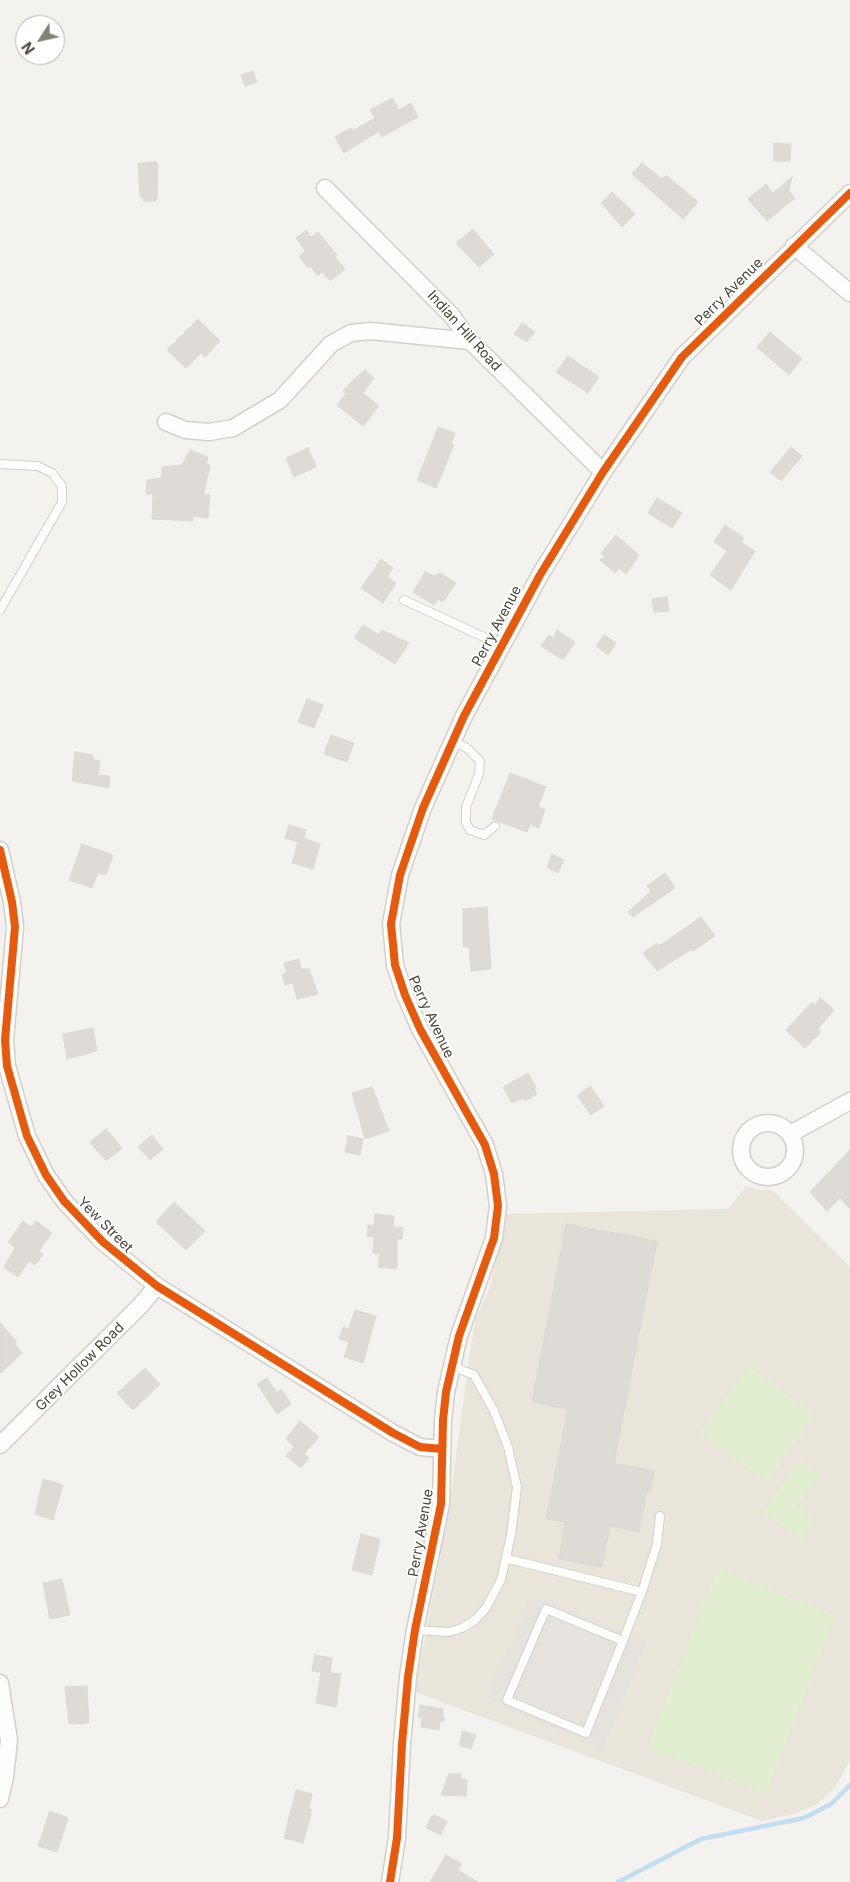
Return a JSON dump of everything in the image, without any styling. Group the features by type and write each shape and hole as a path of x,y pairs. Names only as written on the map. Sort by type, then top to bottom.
{"street":[{"name":"Indian Hill Road","path":"325,188 452,316 470,341 603,472"},
{"name":"Perry Avenue","path":"390,1882 398,1838 402,1734 415,1630 441,1504 443,1420 451,1366 463,1321 494,1238 498,1216 496,1184 485,1144 410,1007 395,965 391,932 393,904 403,864 423,808 452,740 540,575 603,472 682,357 850,193"},
{"path":"794,246 850,293"},
{"path":"166,422 185,430 209,432 232,428 259,415 280,400 331,344 352,333 371,331 470,341"},
{"name":"Yew Street","path":"0,850 12,902 15,927 7,1017 6,1056 12,1090 27,1136 46,1175 75,1214 120,1258 157,1286 393,1434 420,1447 442,1449"},
{"path":"790,1134 850,1101"},
{"name":"Grey Hollow Road","path":"0,1445 140,1306 157,1286"},
{"path":"0,1683 8,1740 5,1777 0,1799"}],"lane":[{"path":"0,464 38,466 52,473 62,486 62,502 0,610"},
{"path":"404,600 501,645"},
{"path":"452,740 467,748 480,761 479,774 466,807 466,823 470,830 484,835 494,826"},
{"path":"415,1630 449,1632 462,1628 475,1620 494,1595 508,1559 517,1487 508,1447 494,1411 474,1375 451,1366"},
{"path":"623,1641 546,1609 508,1700 586,1733 623,1641 642,1592 657,1544 660,1516"},
{"path":"508,1559 642,1592"}],"shaded area":[{"path":"746,1186 760,1190 772,1190 850,1267 850,1760 837,1784 818,1804 794,1814 762,1821 415,1692 450,1501 476,1318 490,1288 499,1246 502,1214 728,1209"},
{"path":"531,1596 647,1641 603,1750 486,1698"}],"green space":[{"path":"748,1366 815,1415 767,1482 699,1433"},
{"path":"800,1460 820,1475 797,1507 815,1520 801,1539 763,1512"},
{"path":"717,1568 836,1615 766,1794 647,1747"}],"building":[{"path":"253,71 257,82 245,86 241,75"},
{"path":"392,98 399,110 411,103 418,117 382,137 379,131 344,153 335,137 351,128 352,131 375,118 370,110"},
{"path":"774,143 791,144 790,161 774,161"},
{"path":"156,162 158,164 156,201 143,201 143,197 140,197 138,163"},
{"path":"642,163 662,179 666,175 698,202 683,219 632,174"},
{"path":"792,177 789,191 795,198 767,221 748,199 766,184 773,193"},
{"path":"612,192 635,214 622,227 601,203"},
{"path":"473,229 494,254 479,267 456,243"},
{"path":"306,230 311,237 318,232 337,255 335,257 345,269 330,281 322,272 318,276 310,266 308,268 299,256 305,251 296,238"},
{"path":"198,319 220,341 205,357 201,353 186,368 167,350"},
{"path":"522,323 535,332 527,342 514,334"},
{"path":"770,332 802,359 789,375 757,347"},
{"path":"568,356 599,377 588,393 556,372"},
{"path":"365,370 374,378 363,393 379,406 363,426 337,405 346,394 343,391"},
{"path":"438,427 455,433 451,443 454,445 436,488 417,480"},
{"path":"791,447 802,456 781,481 770,472"},
{"path":"308,448 316,467 294,477 286,458"},
{"path":"190,450 208,457 206,464 210,465 204,494 210,495 208,518 193,516 193,521 152,519 153,494 146,494 147,480 162,478 162,467 182,465"},
{"path":"657,498 682,513 672,528 648,513"},
{"path":"725,525 744,538 741,542 755,551 731,590 710,575 727,551 714,542"},
{"path":"616,535 639,555 626,574 619,568 615,573 600,560 605,556 601,553"},
{"path":"381,559 393,568 387,577 396,583 383,603 361,588"},
{"path":"425,572 435,576 440,573 456,583 443,602 438,599 434,605 413,592"},
{"path":"667,597 669,611 654,612 652,599"},
{"path":"363,625 379,635 382,630 409,643 395,664 354,638"},
{"path":"557,630 575,642 563,660 541,646 549,635 553,638"},
{"path":"604,635 616,643 608,655 596,646"},
{"path":"307,699 323,705 314,728 298,722"},
{"path":"331,735 354,743 347,762 324,754"},
{"path":"75,752 93,755 93,760 100,760 98,775 110,776 109,788 72,781"},
{"path":"510,773 546,787 538,807 545,809 539,828 530,824 527,832 492,819"},
{"path":"289,825 306,830 304,838 320,844 313,869 292,863 298,842 285,838"},
{"path":"82,844 113,855 106,875 98,873 92,888 69,880"},
{"path":"552,854 564,860 558,873 547,867"},
{"path":"665,873 675,888 633,917 628,912 651,891 647,886"},
{"path":"487,907 491,969 471,971 469,947 463,947 463,909"},
{"path":"701,917 715,936 657,971 643,953 657,943 659,946"},
{"path":"299,959 301,969 309,969 318,994 297,999 293,983 285,985 282,974 287,973 284,963"},
{"path":"820,998 834,1010 818,1029 821,1032 805,1048 786,1030 812,1002 815,1005"},
{"path":"93,1028 97,1051 67,1059 63,1034"},
{"path":"528,1073 536,1087 534,1088 537,1094 525,1101 524,1098 512,1103 503,1087"},
{"path":"590,1086 604,1106 591,1115 577,1096"},
{"path":"372,1087 389,1131 365,1139 352,1093"},
{"path":"106,1129 122,1148 106,1161 90,1142"},
{"path":"152,1135 163,1149 150,1160 138,1147"},
{"path":"348,1136 363,1139 360,1155 345,1152"},
{"path":"850,1150 850,1209 840,1198 827,1211 810,1192"},
{"path":"174,1202 205,1231 186,1250 156,1222"},
{"path":"375,1214 394,1216 393,1227 403,1228 402,1239 397,1239 397,1269 378,1267 380,1254 373,1253 374,1237 367,1236 368,1225 374,1226"},
{"path":"23,1221 31,1227 36,1221 52,1233 39,1251 43,1255 35,1265 29,1261 18,1277 4,1267 15,1248 8,1242"},
{"path":"566,1224 657,1241 614,1463 654,1471 650,1492 647,1491 639,1532 610,1526 602,1567 559,1559 565,1522 546,1519 568,1409 532,1402"},
{"path":"355,1310 376,1316 363,1363 344,1357 349,1342 339,1339 343,1327 349,1329"},
{"path":"0,1323 17,1342 15,1344 22,1353 0,1374"},
{"path":"145,1368 160,1384 133,1410 117,1393"},
{"path":"267,1378 277,1393 281,1389 291,1404 277,1414 257,1384"},
{"path":"300,1421 319,1437 304,1454 309,1458 301,1468 286,1456 294,1447 286,1439"},
{"path":"43,1479 63,1485 53,1520 35,1514"},
{"path":"361,1534 380,1539 372,1575 352,1570"},
{"path":"62,1579 70,1615 50,1619 43,1583"},
{"path":"315,1655 332,1658 330,1673 341,1674 336,1707 316,1703 321,1672 312,1671"},
{"path":"87,1686 89,1723 69,1724 65,1687"},
{"path":"420,1705 443,1709 442,1714 445,1720 440,1722 439,1730 421,1727 422,1718 418,1717"},
{"path":"463,1731 476,1735 471,1749 459,1745"},
{"path":"449,1774 461,1774 461,1779 467,1780 466,1796 441,1795"},
{"path":"296,1790 312,1794 309,1809 311,1809 311,1814 303,1843 284,1838"},
{"path":"50,1811 68,1818 57,1852 38,1846"},
{"path":"434,1815 447,1821 441,1835 426,1828"},
{"path":"446,1855 462,1864 458,1870 478,1882 430,1882"}],"waterway":[{"path":"618,1882 701,1839 804,1818 831,1804 850,1785"}],"cycle path":[{"path":"390,1882 397,1838 408,1677 415,1630 441,1504 443,1420 446,1392 459,1336 494,1238 498,1206 494,1174 485,1145 420,1029 405,995 395,965 391,924 400,875 423,808 464,716 540,575 603,472 682,357 850,193"},
{"path":"0,850 12,902 15,927 5,1040 7,1066 27,1136 46,1175 64,1201 103,1242 157,1286 393,1433 420,1447 442,1449"}]}
